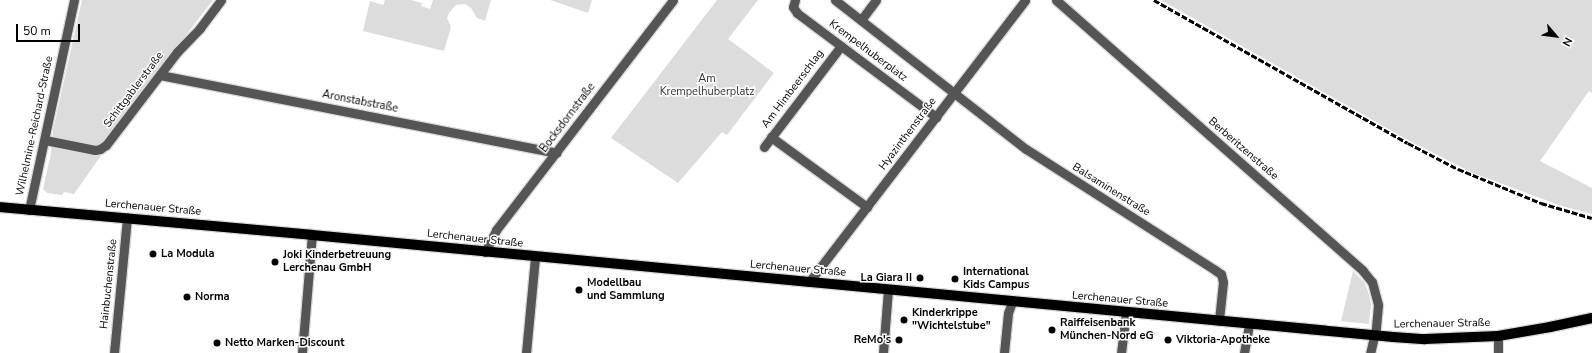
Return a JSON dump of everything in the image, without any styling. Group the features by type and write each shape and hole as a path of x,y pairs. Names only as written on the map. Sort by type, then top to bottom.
{"main road":[{"name":"Lerchenauer Straße","path":"0,207 312,235 1374,336 1424,339 1498,336 1592,318"}],"street":[{"name":"Wilhelmine-Reichard-Straße","path":"29,210 74,0"},
{"name":"Schittgablerstraße","path":"45,140 100,149 106,145 221,0"},
{"name":"Bocksdornstraße","path":"485,252 496,230 672,0"},
{"name":"Krempelhuberplatz","path":"795,0 792,7 797,13 936,117"},
{"name":"Krempelhuberplatz","path":"835,0 954,92"},
{"path":"860,20 876,0"},
{"name":"Hyazinthenstraße","path":"809,282 1025,0"},
{"name":"Berberitzenstraße","path":"1056,0 1363,271 1372,282 1378,305 1370,353"},
{"name":"Am Himbeerschlag","path":"764,146 841,46"},
{"name":"Aronstabstraße","path":"160,75 556,153"},
{"name":"Balsaminenstraße","path":"954,92 1044,161 1221,274 1223,282 1219,321"},
{"path":"771,137 867,207"},
{"name":"Hainbuchenstraße","path":"114,353 127,218"},
{"path":"302,353 312,235"},
{"path":"526,353 535,257"},
{"path":"883,353 888,290"},
{"path":"1004,353 1008,313 1012,302"},
{"path":"1122,353 1126,312"},
{"path":"1244,353 1249,324"},
{"path":"1498,336 1498,353"}],"green space":[{"path":"82,0 213,0 127,112 102,154 74,194 64,192 62,195 47,193 43,189 51,153 53,130"},
{"path":"385,0 411,0 422,3 421,6 430,9 433,0 491,0 485,21 477,18 471,8 465,4 456,5 449,13 447,18 451,27 444,51 363,31 370,1 383,5"},
{"path":"550,0 592,0 588,13"},
{"name":"Am Krempelhuberplatz","path":"717,0 758,0 728,39 774,73 727,135 722,132 678,183 611,138"},
{"path":"1161,0 1592,0 1592,93 1589,91 1540,161 1592,188 1592,214 1562,206 1473,173 1408,140"},
{"path":"1353,271 1364,282 1368,291 1371,304 1369,324 1341,321"}],"railway":[{"path":"1154,0 1408,143 1458,169 1541,203 1592,218"}],"place":[{"name":"La Modula","path":"153,254"},
{"name":"Joki Kinderbetreuung Lerchenau GmbH","path":"275,262"},
{"name":"La Giara II","path":"920,278"},
{"name":"International Kids Campus","path":"955,279"},
{"name":"Modellbau und Sammlung","path":"579,290"},
{"name":"Norma","path":"187,297"},
{"name":"Kinderkrippe \"Wichtelstube\"","path":"904,320"},
{"name":"Raiffeisenbank München-Nord eG","path":"1052,330"},
{"name":"ReMo's","path":"899,340"},
{"name":"Viktoria-Apotheke","path":"1168,340"},
{"name":"Netto Marken-Discount","path":"217,343"}]}
